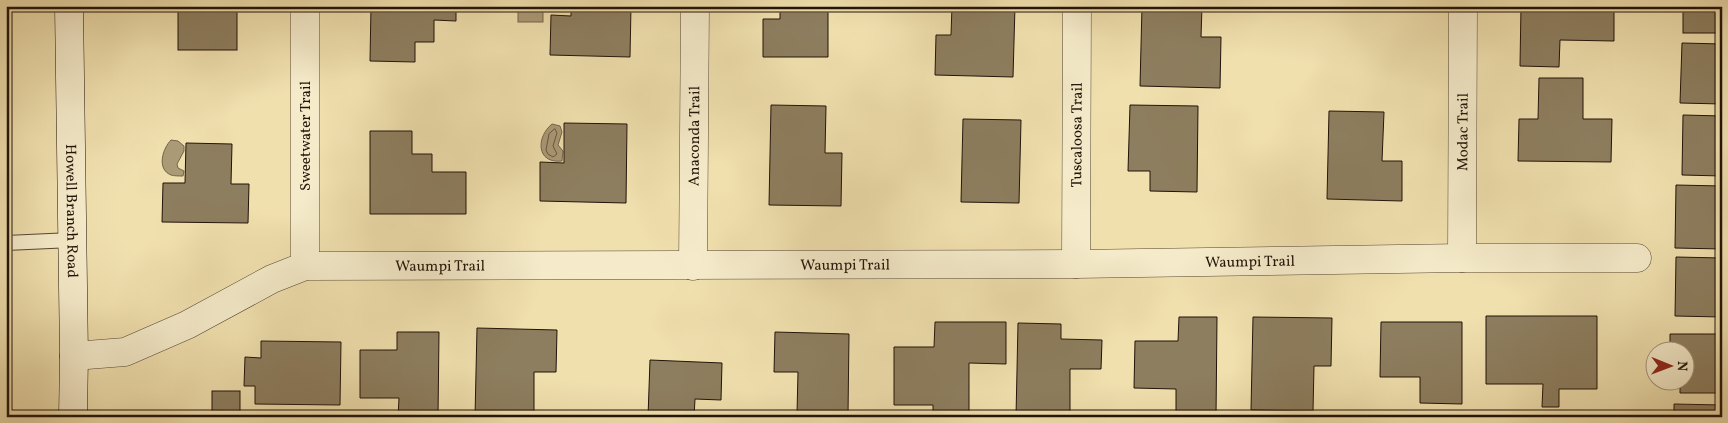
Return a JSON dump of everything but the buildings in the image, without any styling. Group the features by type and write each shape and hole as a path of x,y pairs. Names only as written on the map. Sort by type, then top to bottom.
{"street":[{"name":"Howell Branch Road","path":"69,6 74,356 73,417"},
{"name":"Sweetwater Trail","path":"304,6 305,266"},
{"name":"Anaconda Trail","path":"694,266 695,6"},
{"name":"Tuscaloosa Trail","path":"1076,264 1077,6"},
{"name":"Modac Trail","path":"1462,258 1463,6"},
{"name":"Waumpi Trail","path":"74,356 124,352 187,325 272,279 305,266 1076,264 1462,258 1637,258"}],"lane":[{"path":"6,243 72,240"}],"water":[{"path":"518,6 543,6 543,22 518,22"},
{"path":"552,124 560,126 562,132 558,145 563,151 562,161 553,161 547,158 541,148 543,136"},
{"path":"171,140 178,141 184,146 184,151 177,164 178,168 184,171 183,176 175,176 166,172 162,163 162,158"}]}
